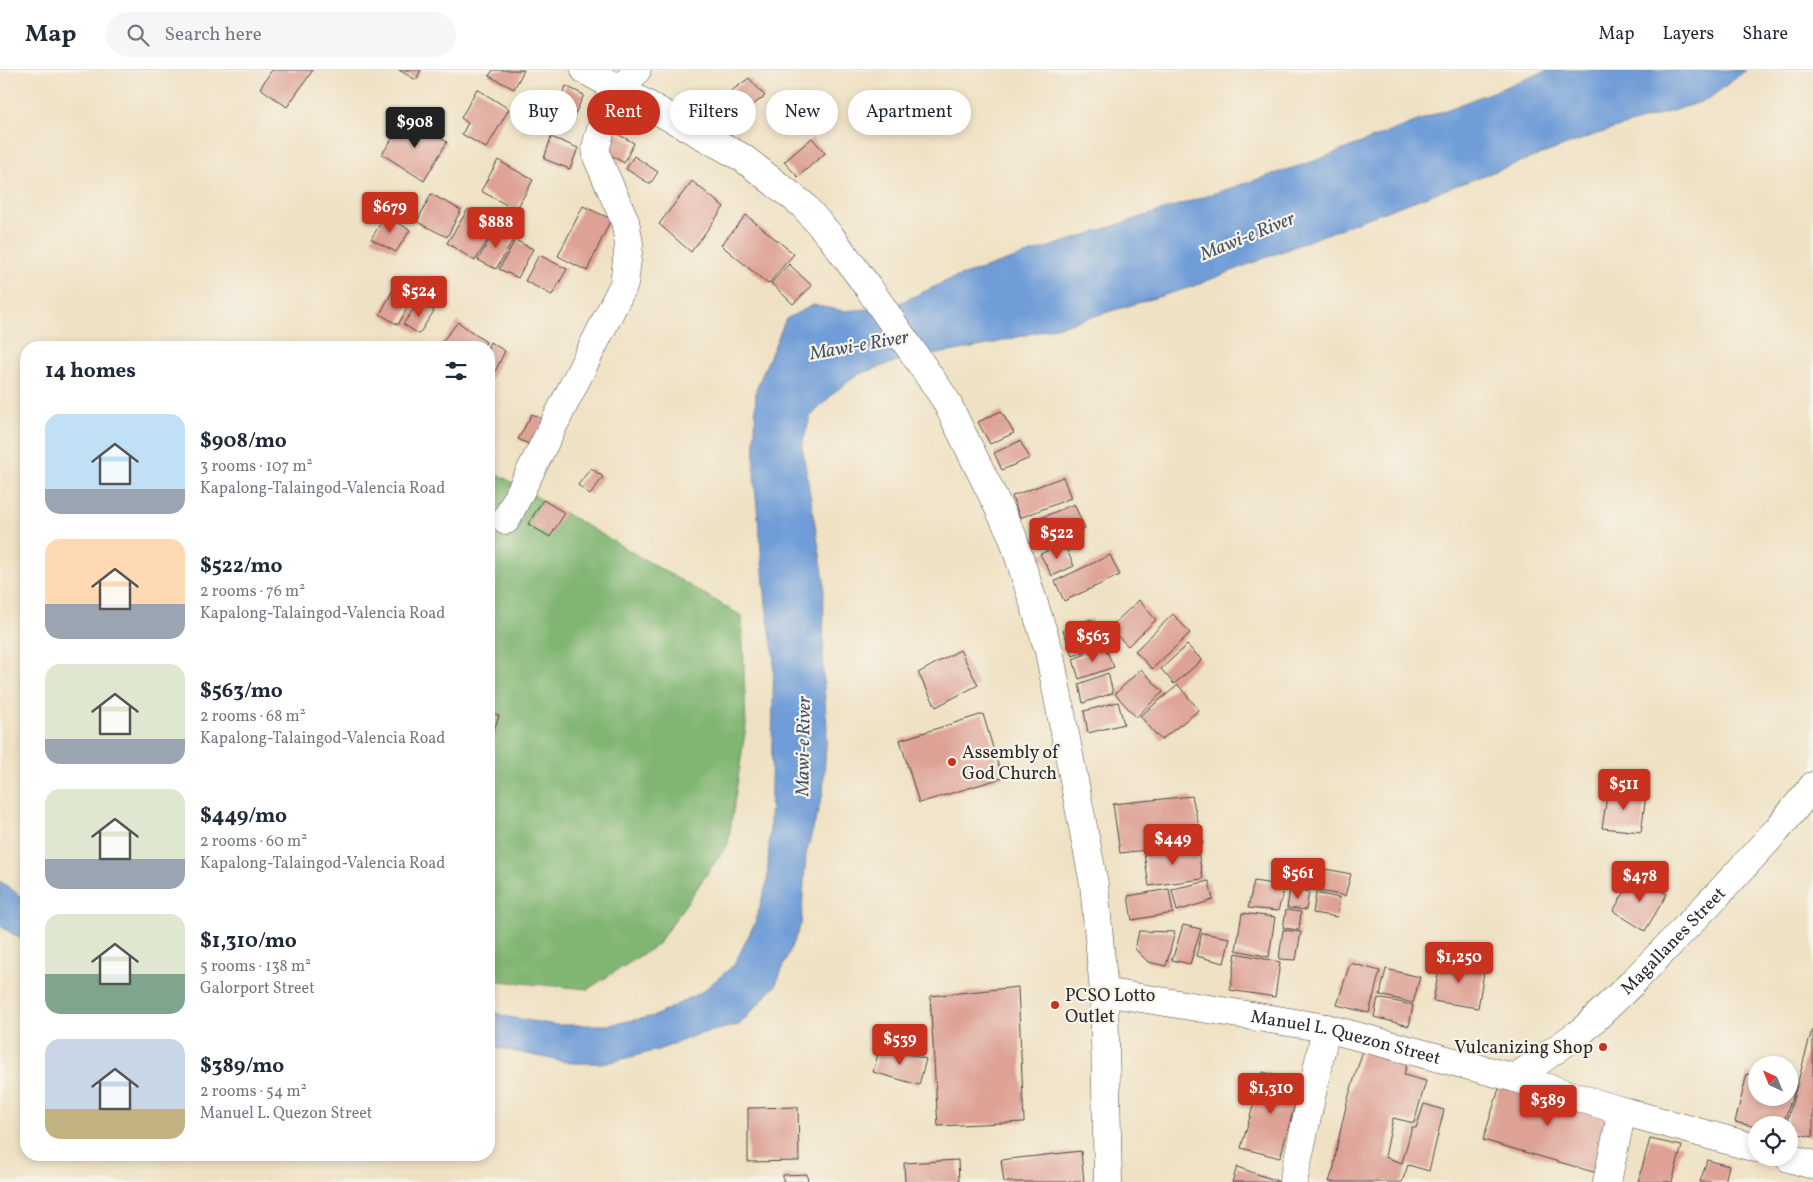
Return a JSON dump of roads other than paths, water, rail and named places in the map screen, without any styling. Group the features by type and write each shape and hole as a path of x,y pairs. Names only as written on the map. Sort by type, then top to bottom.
{"main road":[{"path":"586,70 624,82 743,158 802,204 831,236 944,399 1012,535 1049,652 1094,884 1104,992 1108,1182"},
{"path":"506,520 624,284 629,244 625,221 597,157 596,147 624,82"},
{"name":"Magallanes Street","path":"1515,1078 1582,1031 1631,984 1777,830 1813,786"},
{"name":"Manuel L. Quezon Street","path":"1104,992 1326,1028 1515,1078 1622,1111 1748,1146"},
{"path":"1293,1182 1326,1028"},
{"path":"1607,1182 1622,1111"},
{"path":"1798,1160 1813,1164"}],"water":[{"name":"Mawi-e River","path":"1549,70 1746,70 1707,100 1594,135 1362,220 1191,287 1078,321 983,346 897,361 857,375 836,391 810,417 802,446 824,579 823,673 827,728 823,793 806,854 801,924 775,986 739,1025 699,1034 658,1050 607,1063 571,1063 495,1047 495,1013 556,1025 608,1025 655,1016 703,991 734,965 755,923 767,882 774,657 766,604 754,475 756,389 786,319 813,305 844,311 891,307 951,279 1317,160"},
{"path":"0,881 20,896 20,938 0,926"}],"place":[{"name":"Assembly of God Church","path":"952,762"},
{"name":"PCSO Lotto Outlet","path":"1055,1005"},
{"name":"Vulcanizing Shop","path":"1603,1047"}]}
